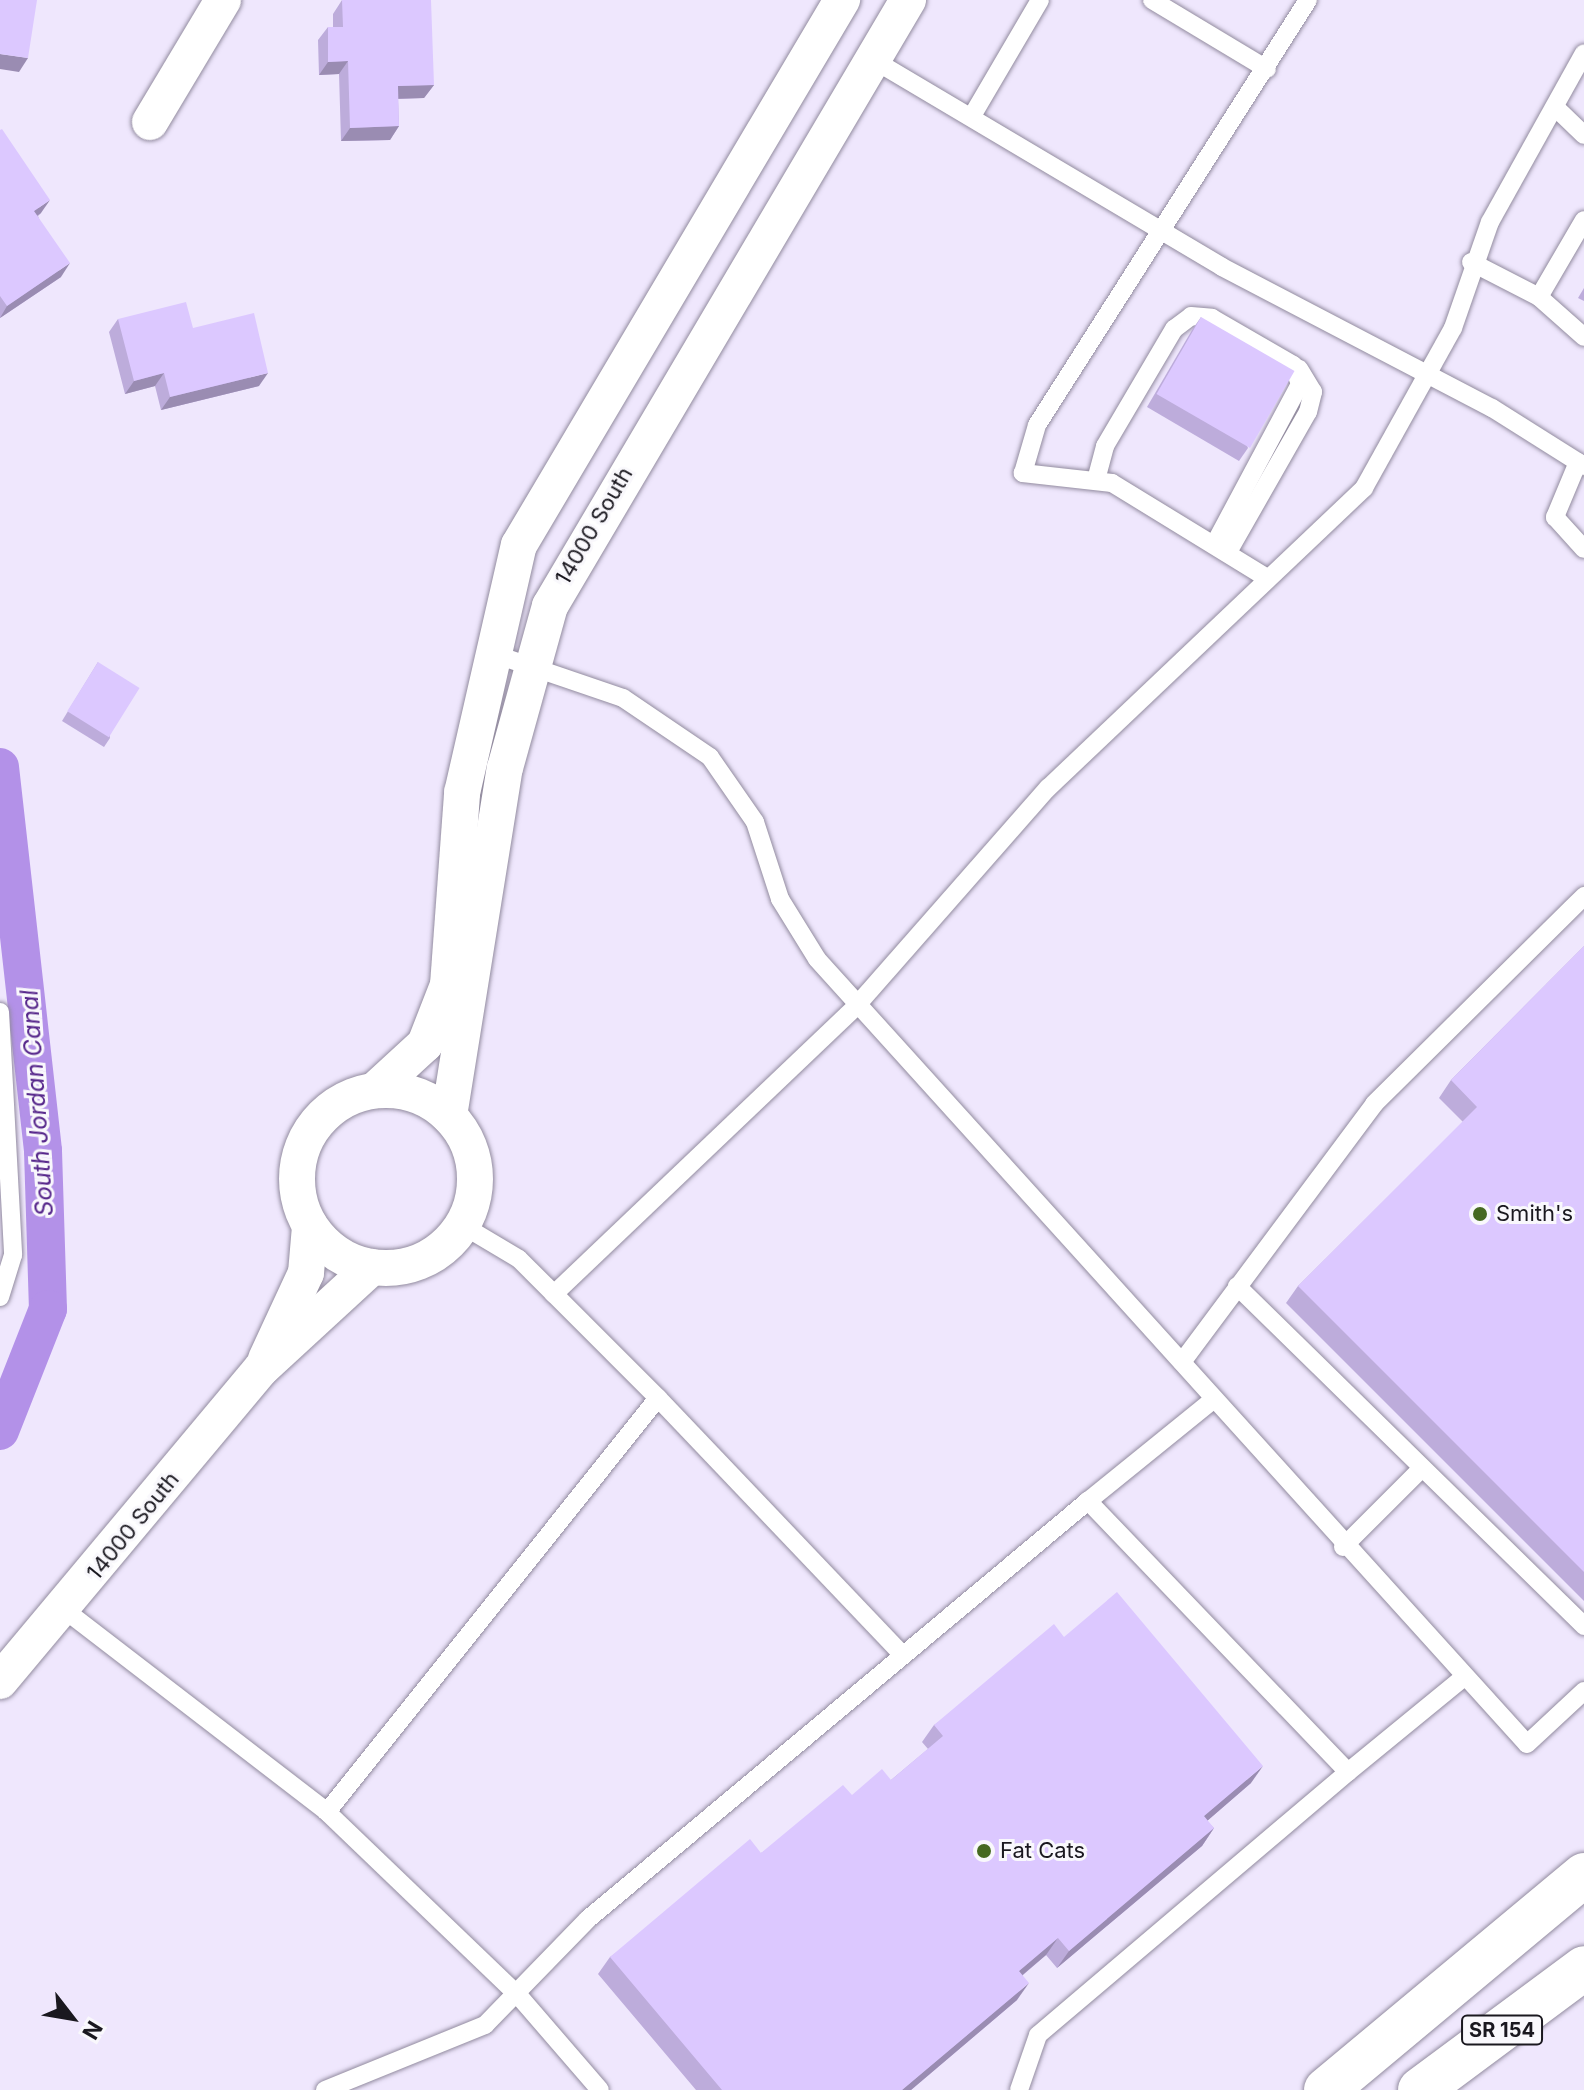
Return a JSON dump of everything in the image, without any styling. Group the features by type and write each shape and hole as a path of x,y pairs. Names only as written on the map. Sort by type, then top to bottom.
{"highway":[{"path":"1326,2090 1584,1875"},
{"name":"SR 154","path":"1420,2090 1584,1968"}],"street":[{"path":"150,122 223,0"},
{"path":"375,1090 415,1095 449,1116 468,1146 475,1180 462,1225 424,1259 372,1267 337,1253 310,1226 297,1178 301,1153 329,1111 375,1090 425,1044 448,985 462,793 491,653 519,545 544,494 842,0"},
{"name":"14000 South","path":"449,1116 505,768 532,666 576,553 908,0"},
{"name":"14000 South","path":"262,1368 306,1273 310,1226"},
{"name":"14000 South","path":"0,1681 65,1610 262,1368 372,1267"}],"lane":[{"path":"972,116 1040,0"},
{"path":"1152,0 1267,69"},
{"path":"1267,578 1221,547 1096,480 1023,473 1029,447 1161,230 1267,69 1308,0"},
{"path":"554,1294 858,1004 1048,788 1364,488 1453,328 1471,262 1584,53"},
{"path":"872,59 1161,230 1428,373 1581,464 1555,517 1584,549"},
{"path":"1555,107 1584,135"},
{"path":"1539,297 1584,220"},
{"path":"1471,262 1539,297 1584,337"},
{"path":"1096,480 1105,446 1182,321 1212,318 1293,365 1298,395 1221,547"},
{"path":"491,653 634,703 710,757 755,822 797,929 858,1004 1182,1362 1343,1547 1527,1744 1584,1691"},
{"path":"1182,1362 1374,1104 1584,896"},
{"path":"0,1012 13,1255 0,1297"},
{"path":"462,1225 519,1259 658,1398 903,1655"},
{"path":"1237,1286 1418,1472 1584,1626"},
{"path":"327,1812 658,1398"},
{"path":"325,2090 485,2025 518,1995 588,1919 1214,1399"},
{"path":"1343,1547 1418,1472"},
{"path":"1088,1501 1348,1772"},
{"path":"65,1610 327,1812 518,1995 596,2089"},
{"path":"1019,2090 1038,2035 1464,1677"}],"building":[{"path":"0,0 37,0 28,58 0,54"},
{"path":"342,0 431,0 434,85 398,86 399,126 350,128 348,61 328,62 328,27 343,27"},
{"path":"2,129 50,200 34,211 70,263 7,306 0,296"},
{"path":"186,302 193,328 254,313 268,373 170,397 164,373 134,381 118,319"},
{"path":"1201,317 1295,371 1250,448 1156,394"},
{"path":"98,662 140,688 109,737 67,711"},
{"name":"Smith's","path":"1584,946 1584,1572 1298,1286 1477,1107 1451,1080"},
{"name":"Fat Cats","path":"1117,1592 1263,1766 1204,1816 1214,1828 1069,1951 1058,1938 1019,1971 1029,1983 902,2090 722,2090 610,1957 750,1839 761,1853 843,1785 852,1795 882,1769 891,1780 943,1736 934,1725 1054,1624 1064,1637"}],"waterway":[{"name":"South Jordan Canal","path":"0,767 43,1151 48,1309 0,1431"}],"place":[{"name":"Smith's","path":"1480,1214"},
{"name":"Fat Cats","path":"984,1851"}]}
